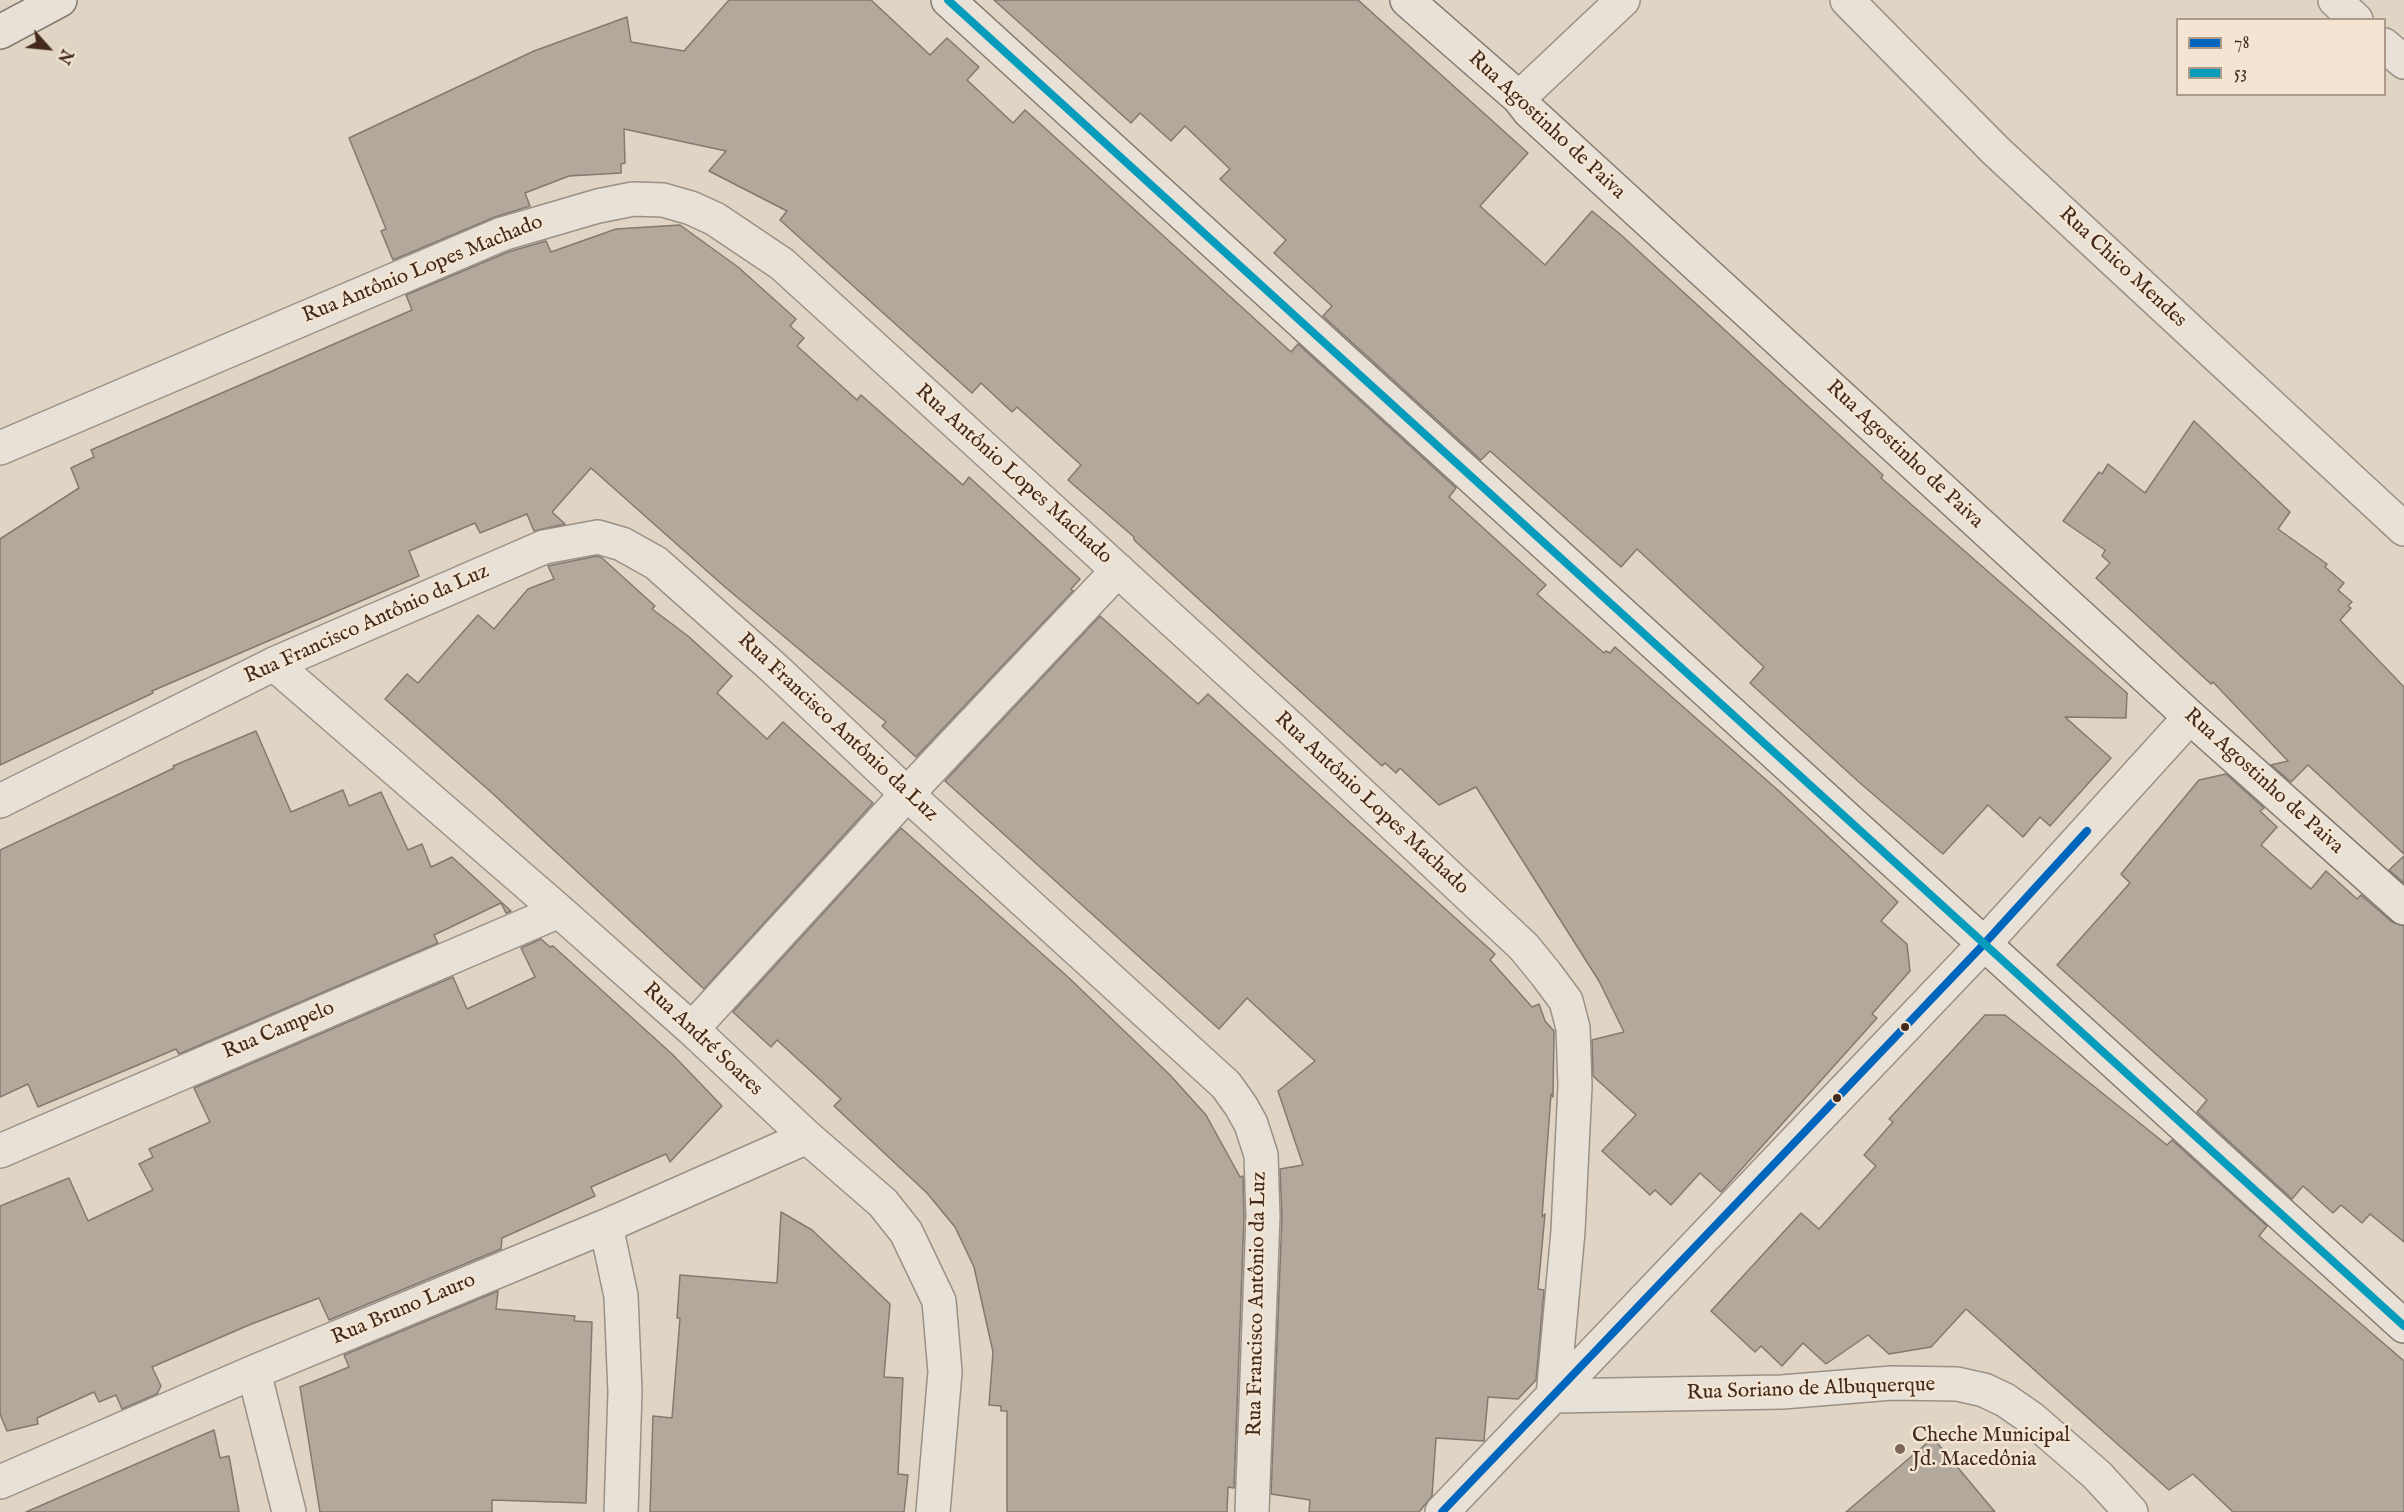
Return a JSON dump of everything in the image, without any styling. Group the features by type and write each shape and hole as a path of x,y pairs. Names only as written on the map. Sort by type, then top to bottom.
{"street":[{"path":"0,32 60,0"},
{"path":"948,0 2404,1326"},
{"name":"Rua Agostinho de Paiva","path":"1407,0 1518,98 1538,119 2190,717 2404,908"},
{"path":"1518,98 1623,0"},
{"name":"Rua Chico Mendes","path":"1847,0 1996,151 2404,529"},
{"path":"2335,0 2354,18"},
{"path":"2386,46 2404,62"},
{"name":"Rua Antônio Lopes Machado","path":"0,448 502,234 598,206 633,199 663,200 691,208 715,219 782,264 1295,732 1524,947 1566,1001 1573,1028 1575,1086 1568,1231 1553,1396"},
{"name":"Rua Francisco Antônio da Luz","path":"0,801 274,664 544,547 598,537 622,544 656,563 775,669 907,794 1226,1085 1251,1124 1261,1155 1263,1216 1252,1512"},
{"path":"692,1029 907,794 1118,570"},
{"name":"Rua André Soares","path":"274,664 559,910 692,1029 807,1137 884,1203 906,1232 939,1301 945,1372 933,1512"},
{"path":"1442,1512 1984,944 2190,717"},
{"name":"Rua Campelo","path":"0,1151 559,910"},
{"name":"Rua Bruno Lauro","path":"0,1482 254,1372 606,1226 807,1137"},
{"path":"606,1226 621,1296 625,1392 621,1512"},
{"path":"254,1372 289,1512"},
{"name":"Rua Soriano de Albuquerque","path":"1553,1396 1782,1392 1892,1383 1957,1384 1984,1390 2005,1400 2031,1418 2097,1475 2131,1512"}],"building":[{"path":"729,0 871,0 930,55 947,38 979,67 967,80 1013,123 1025,110 1291,352 1298,344 1456,488 1449,497 1546,585 1537,594 1604,653 1606,651 1610,653 1615,647 1780,792 1898,902 1881,921 1907,944 1910,971 1872,1014 1877,1018 1721,1192 1700,1173 1671,1205 1655,1190 1650,1195 1602,1151 1636,1115 1593,1076 1592,1040 1624,1032 1599,981 1476,787 1439,805 1400,768 1396,773 1385,763 1382,766 1134,540 1134,537 1068,480 1081,465 1017,407 1012,412 981,383 972,393 780,220 787,211 709,171 726,151 624,129 625,163 621,164 621,173 569,176 525,193 530,206 495,217 393,260 381,231 386,229 349,138 534,51 627,17 631,42 684,51"},
{"path":"994,0 1358,0 1528,153 1480,206 1545,265 1592,211 1621,235 1883,475 1881,478 2127,693 2126,718 2065,717 2111,758 2050,826 2040,817 2023,837 1988,805 1943,854 1860,783 1750,683 1764,667 1637,549 1621,567 1490,451 1481,460 1323,316 1332,306 1274,253 1286,240 1220,179 1230,169 1185,126 1171,141 1140,113 1131,123"},
{"path":"680,225 738,267 796,319 790,326 804,338 797,346 857,400 861,395 963,485 969,477 1080,579 1071,589 1073,591 916,757 882,726 886,722 725,587 591,468 552,512 565,524 534,531 527,514 480,533 475,523 409,551 419,576 152,691 153,693 0,765 0,539 79,488 71,468 94,457 91,450 412,310 406,295 508,252 546,241 551,252 616,229"},
{"path":"2194,421 2290,512 2278,529 2327,564 2325,567 2344,583 2338,590 2352,602 2348,606 2351,608 2340,620 2404,687 2404,854 2308,765 2291,782 2271,765 2288,761 2213,682 2211,684 2096,578 2110,563 2102,556 2105,550 2063,521 2099,472 2102,474 2108,464 2145,493"},
{"path":"597,556 655,606 652,609 688,636 732,676 717,693 767,739 783,722 873,803 704,989 491,792 385,699 407,674 418,683 478,615 494,629 528,589 554,579 548,566"},
{"path":"1100,616 1198,704 1208,694 1495,954 1490,960 1532,1007 1539,1004 1545,1021 1554,1031 1553,1097 1551,1094 1542,1217 1545,1214 1538,1289 1544,1290 1536,1380 1518,1399 1488,1397 1484,1441 1436,1438 1432,1496 1419,1512 1309,1512 1310,1500 1271,1494 1282,1217 1280,1169 1303,1165 1278,1091 1315,1061 1247,998 1219,1029 945,781"},
{"path":"256,731 291,812 343,790 349,806 381,792 408,850 422,844 431,867 452,857 511,911 506,913 501,903 434,935 438,943 179,1054 176,1049 38,1107 28,1084 0,1097 0,850 174,768 173,766"},
{"path":"2226,774 2264,808 2260,811 2277,827 2261,845 2311,889 2326,871 2357,899 2361,895 2392,922 2404,926 2404,1242 2370,1214 2362,1223 2341,1205 2333,1213 2303,1186 2292,1199 2197,1112 2207,1100 2057,965 2130,883 2121,874 2199,780"},
{"path":"901,828 1068,977 1170,1075 1206,1115 1240,1177 1243,1176 1244,1216 1234,1488 1228,1487 1227,1512 1007,1512 1007,1411 1001,1411 1001,1406 989,1405 993,1352 974,1267 955,1227 927,1193 834,1106 841,1099 777,1040 771,1047 733,1012"},
{"path":"2404,856 2404,883 2389,870"},
{"path":"541,939 550,947 553,946 673,1055 722,1106 670,1162 666,1154 591,1187 595,1196 502,1238 501,1249 329,1320 319,1298 152,1367 161,1386 157,1394 122,1409 116,1395 99,1402 94,1392 37,1418 38,1424 7,1431 0,1414 0,1206 69,1178 88,1221 153,1190 139,1164 153,1157 149,1149 210,1122 194,1088 453,977 467,1009 535,977 521,948"},
{"path":"1985,1015 2005,1015 2167,1145 2172,1140 2267,1226 2259,1236 2404,1361 2404,1512 2233,1512 2193,1474 2169,1490 1966,1309 1931,1347 1889,1354 1868,1335 1826,1364 1803,1343 1782,1366 1761,1346 1755,1352 1711,1311 1801,1213 1819,1229 1876,1166 1864,1155 1893,1122 1889,1119"},
{"path":"781,1212 812,1230 890,1304 884,1377 903,1378 898,1474 908,1475 904,1512 650,1512 653,1416 672,1418 680,1318 677,1318 680,1275 777,1283"},
{"path":"498,1291 496,1309 575,1316 574,1321 592,1322 586,1503 492,1500 492,1512 320,1512 300,1387 349,1367 344,1355"},
{"path":"214,1430 220,1458 229,1456 239,1512 26,1512"},
{"path":"1933,1438 1995,1512 1846,1512"}],"transit line":[{"name":"53","path":"948,0 2404,1326"},
{"name":"78","path":"1442,1512 1984,944 2087,831"}],"place":[{"name":"Cheche Municipal Jd. Macedônia","path":"1900,1449"}]}
